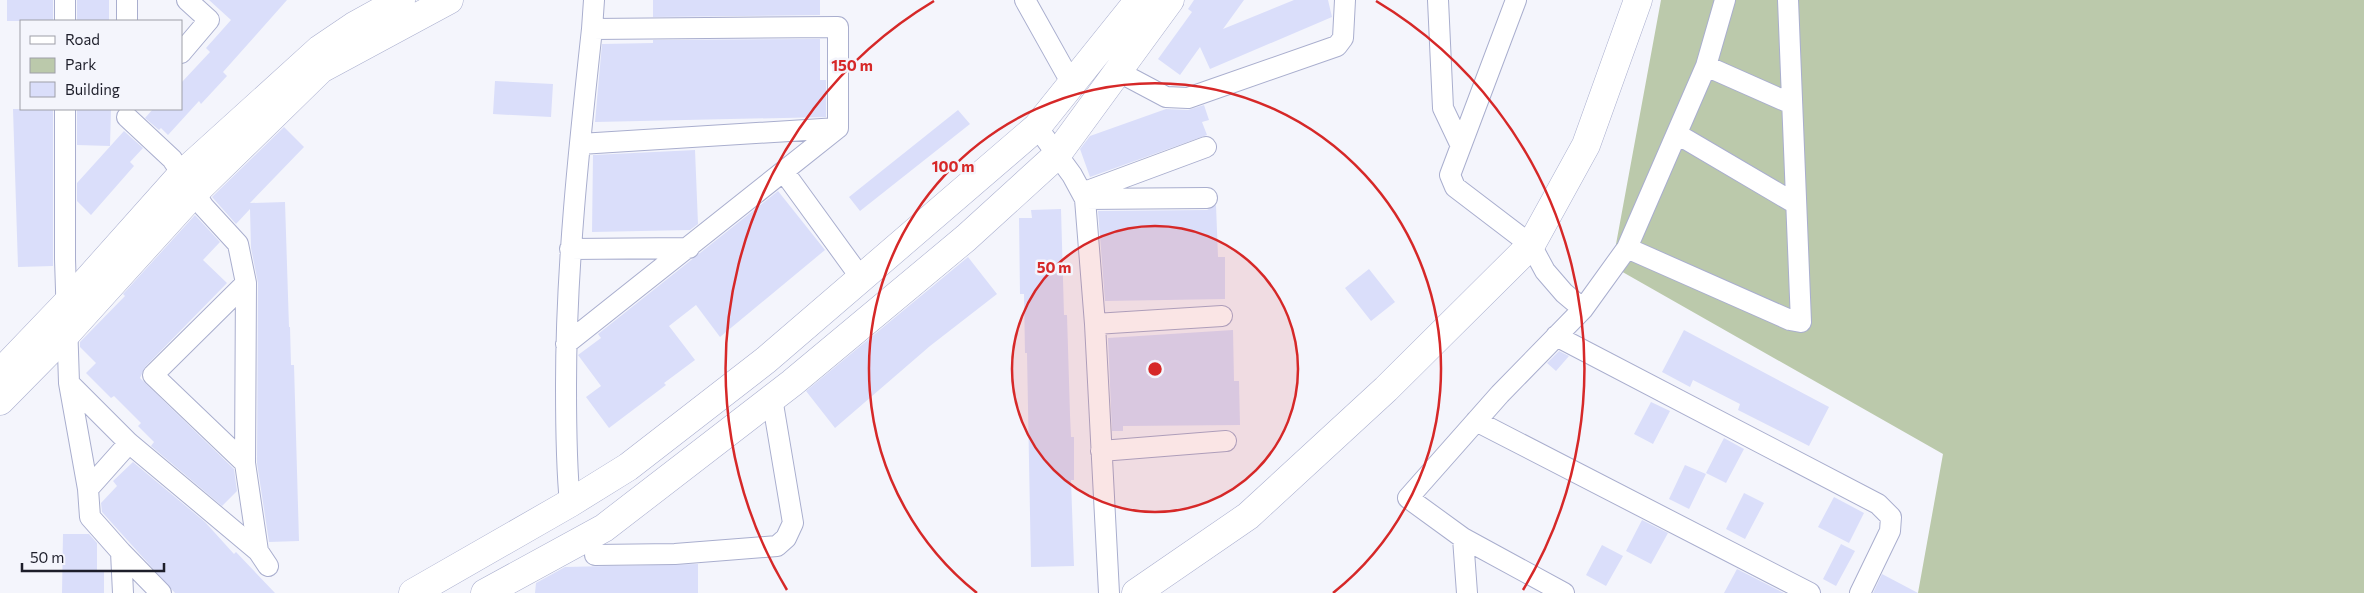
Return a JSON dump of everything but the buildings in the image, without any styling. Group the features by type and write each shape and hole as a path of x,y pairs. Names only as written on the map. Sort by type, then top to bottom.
{"street":[{"path":"65,0 65,20"},
{"path":"127,0 127,20"},
{"path":"182,52 209,20 187,0"},
{"path":"0,373 67,303 188,184 320,49 354,26 401,0"},
{"path":"0,401 68,332 188,184 322,69 449,0"},
{"path":"570,503 566,466 566,344 570,249 594,0"},
{"path":"1025,0 1072,84"},
{"path":"413,593 570,503 628,467 766,360 1037,127 1139,0"},
{"path":"485,593 604,528 772,398 966,238 1056,156 1170,0"},
{"path":"1117,71 1166,97 1188,98 1337,46 1343,38 1345,0"},
{"path":"1438,0 1443,108 1461,146"},
{"path":"1516,0 1450,175 1455,187 1530,245 1545,271 1564,293 1583,309"},
{"path":"1136,593 1248,516 1386,389 1530,245 1586,145 1638,0"},
{"path":"1564,593 1463,538 1408,498 1476,421 1583,309 1627,248 1706,66 1725,0"},
{"path":"1627,248 1790,320 1801,322 1788,0"},
{"path":"592,30 838,27 838,128"},
{"path":"1706,66 1792,104"},
{"path":"65,110 69,383 88,489 90,517 161,593"},
{"path":"69,383 129,443 263,558 245,463 246,283 238,244 188,184 172,159 129,112"},
{"path":"1037,127 1056,156 1072,175 1084,196 1095,324 1109,593"},
{"path":"580,144 838,128"},
{"path":"566,344 838,128"},
{"path":"1677,134 1796,204"},
{"path":"1084,196 1206,147"},
{"path":"784,172 861,278"},
{"path":"1084,196 1207,198"},
{"path":"570,249 689,248"},
{"path":"245,463 153,376 246,283"},
{"path":"1095,324 1222,316"},
{"path":"1556,336 1878,504 1891,517 1890,531 1860,593"},
{"path":"595,555 675,554 777,546 786,538 793,522 772,398"},
{"path":"1476,421 1810,593"},
{"path":"1101,451 1226,441"},
{"path":"88,489 129,443"},
{"path":"1463,538 1467,593"},
{"path":"121,552 123,593"}],"green space":[{"path":"1661,0 2364,0 2364,593 1918,593 1943,454 1612,266"}]}
